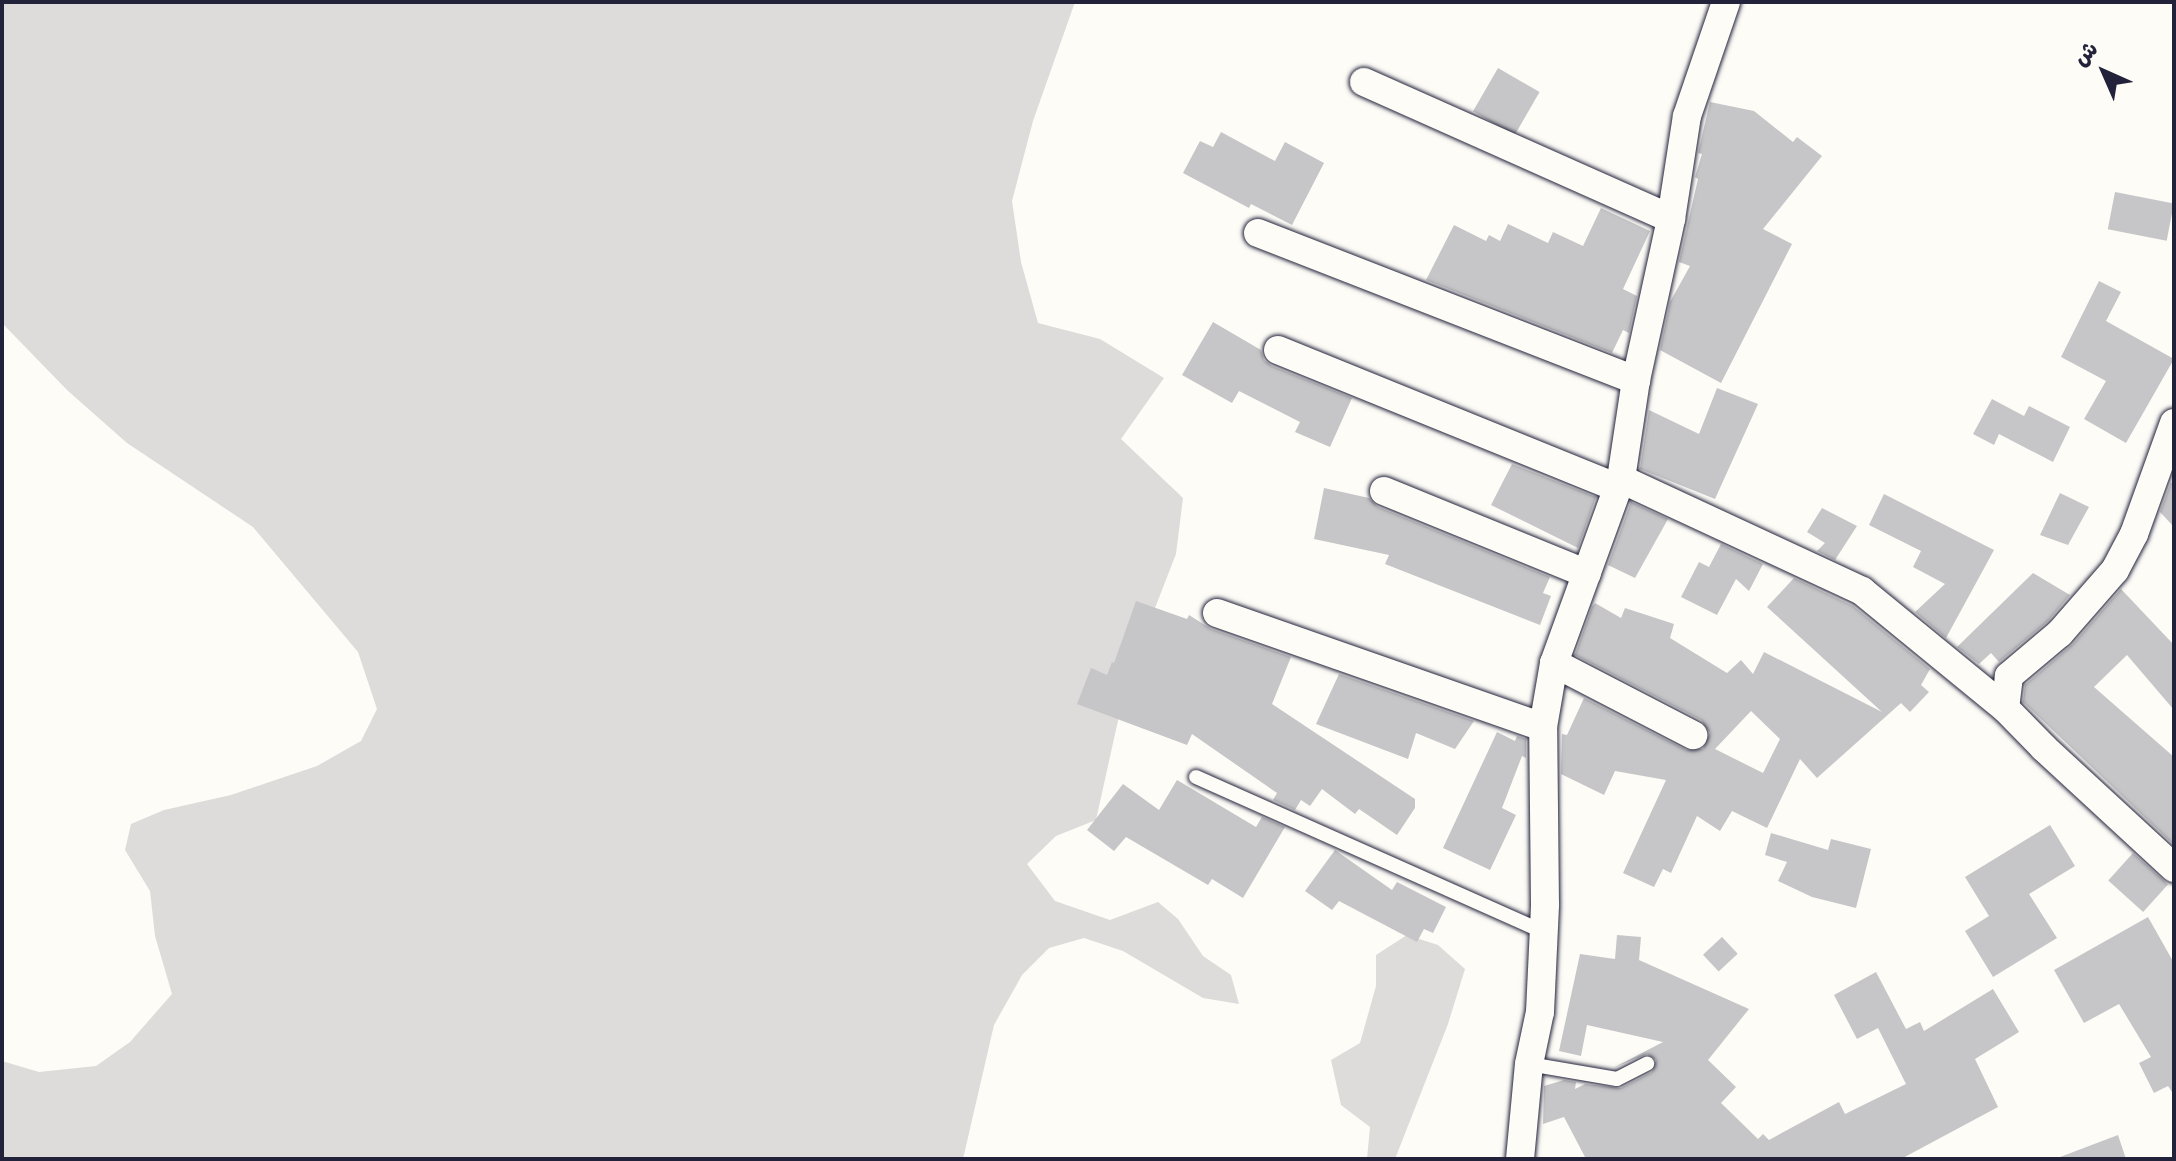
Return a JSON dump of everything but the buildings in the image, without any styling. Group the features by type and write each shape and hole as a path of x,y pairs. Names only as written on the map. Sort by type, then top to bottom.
{"street":[{"path":"1520,1159 1529,1064 1540,1012 1544,932 1543,727 1554,663 1619,484 1636,380 1671,219 1687,116 1726,2"},
{"path":"1364,82 1671,219"},
{"path":"1258,233 1636,380"},
{"path":"1278,350 1619,484 1862,591 2005,708 2174,868"},
{"path":"2005,708 2009,676 2060,633 2115,570 2134,534 2174,423"},
{"path":"1384,491 1587,574"},
{"path":"1217,613 1543,727"},
{"path":"1554,663 1693,735"}],"lane":[{"path":"1196,777 1544,932"},
{"path":"1529,1064 1617,1079 1647,1064"}],"shaded area":[{"path":"2,2 1075,2 1033,121 1012,201 1021,262 1038,323 1100,339 1164,378 1121,439 1183,498 1176,554 1127,680 1096,820 1056,836 1027,864 1055,901 1110,920 1158,902 1178,919 1203,956 1231,975 1239,1004 1203,998 1123,951 1084,938 1049,948 1022,975 994,1025 963,1159 2,1159 2,1061 39,1072 96,1066 130,1042 172,994 155,936 150,891 125,850 131,824 164,810 231,795 317,766 361,741 377,709 358,652 253,527 127,443 67,390 2,323"},
{"path":"1407,935 1438,945 1465,969 1448,1024 1395,1159 1367,1159 1370,1127 1341,1105 1331,1060 1360,1043 1376,986 1376,955"}]}
